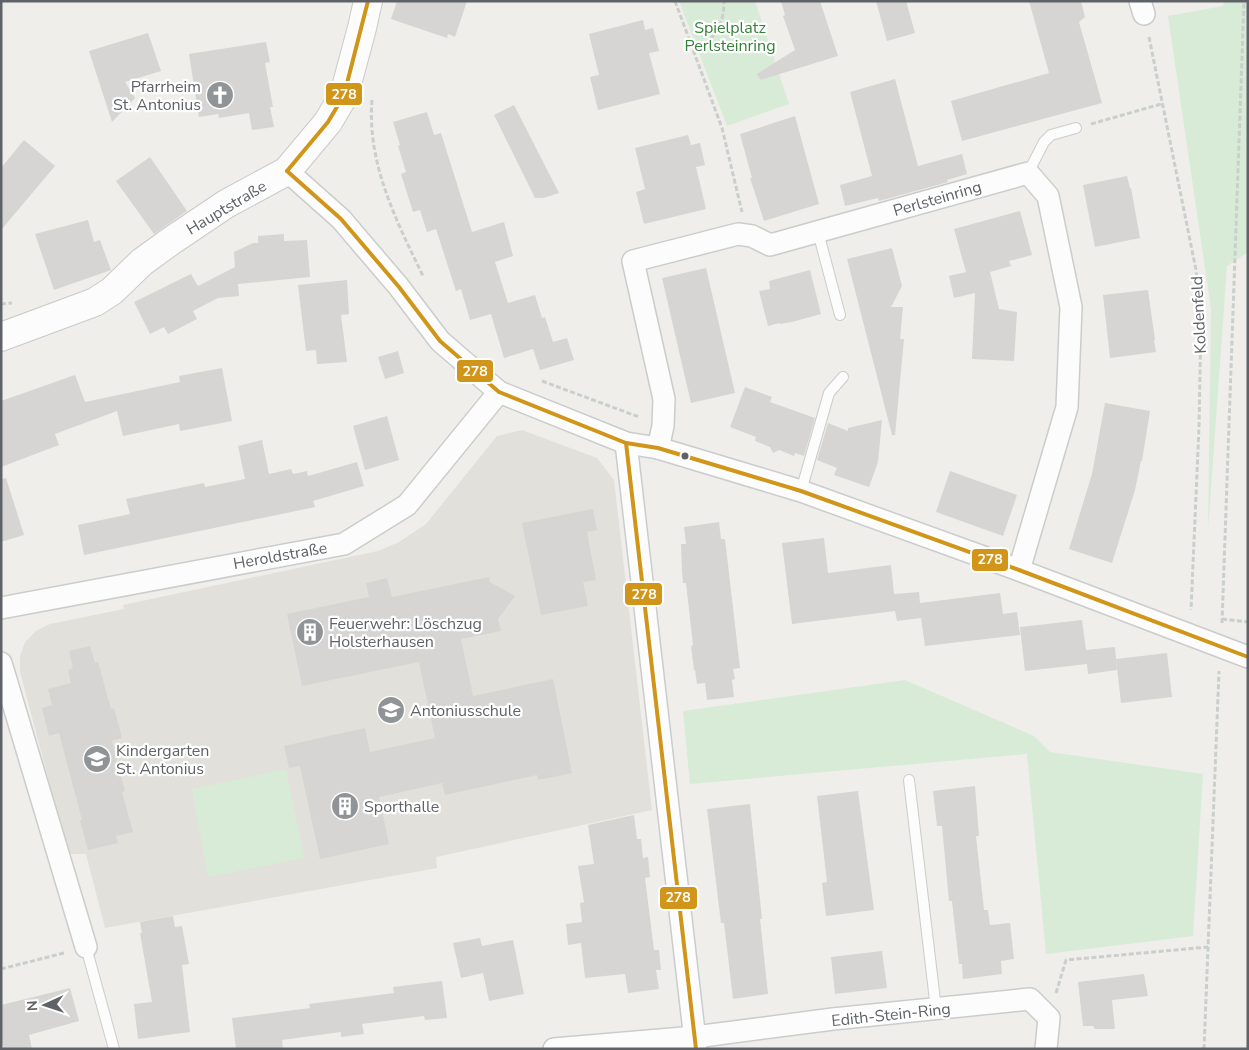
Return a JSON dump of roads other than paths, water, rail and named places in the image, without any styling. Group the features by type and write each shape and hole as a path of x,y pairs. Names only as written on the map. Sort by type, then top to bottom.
{"main road":[{"name":"Hauptstraße","path":"2,335 95,302 112,291 142,262 226,204 287,172 328,122 344,95 368,1"}],"street":[{"path":"287,172 341,219 400,287 440,341 499,392 626,443 658,448 801,491 1019,570 1248,657"},
{"path":"1019,570 1067,407 1071,307 1048,196 1028,173"},
{"name":"Perlsteinring","path":"658,448 663,426 664,400 633,261 738,234 752,236 770,245 1028,173"},
{"name":"Heroldstraße","path":"1,608 344,544 407,505 499,392"},
{"path":"626,443 695,1043"},
{"path":"1,664 86,947"},
{"name":"Edith-Stein-Ring","path":"554,1049 695,1043 833,1019 1030,999 1049,1018 1046,1049"}],"lane":[{"path":"1028,173 1044,142 1052,136 1076,128"},
{"path":"818,232 840,315"},
{"path":"801,491 829,393 843,377"},
{"path":"909,780 936,1009"},
{"path":"86,947 114,1049"}],"place":[{"name":"Pfarrheim St. Antonius","path":"220,95"},
{"name":"Feuerwehr: Löschzug Holsterhausen","path":"310,632"},
{"name":"Antoniusschule","path":"391,710"},
{"name":"Kindergarten St. Antonius","path":"97,759"},
{"name":"Sporthalle","path":"345,806"}],"park label":[{"name":"Spielplatz Perlsteinring","path":"730,36"}]}
